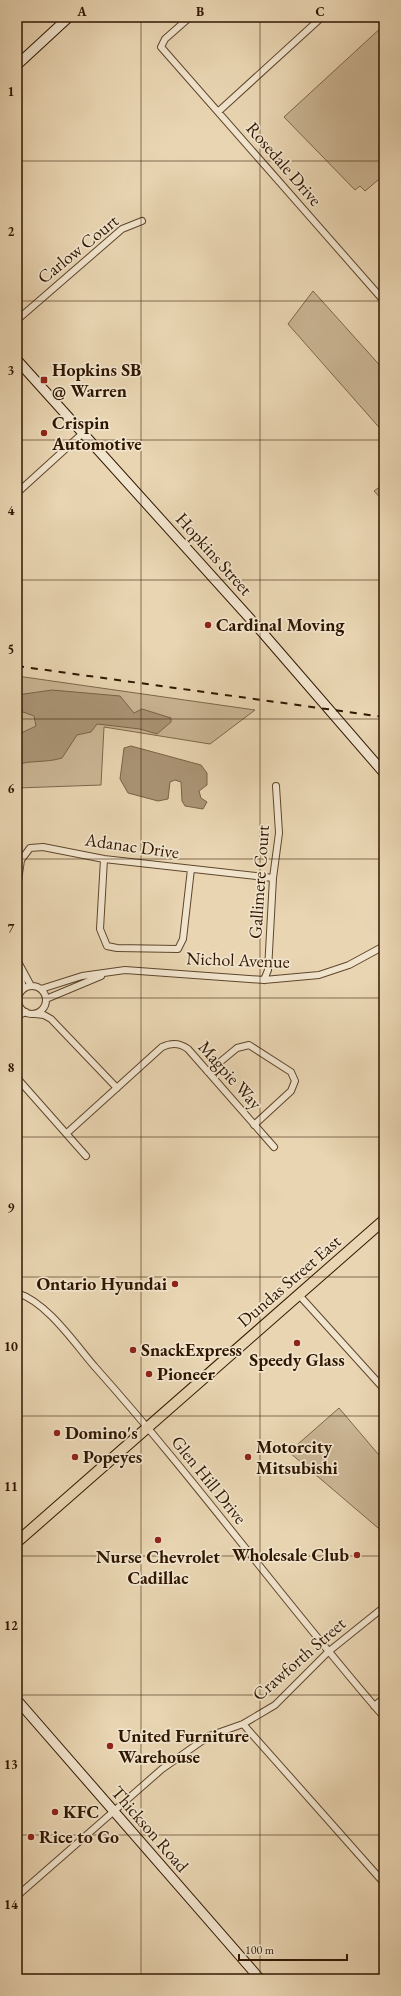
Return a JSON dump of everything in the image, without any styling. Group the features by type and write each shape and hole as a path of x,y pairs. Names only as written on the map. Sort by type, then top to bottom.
{"main road":[{"path":"17,65 69,17"},
{"name":"Hopkins Street","path":"17,360 304,680 384,773"},
{"name":"Dundas Street East","path":"17,1542 384,1220"},
{"name":"Thickson Road","path":"17,1700 260,1979"}],"street":[{"name":"Rosedale Drive","path":"190,17 165,39 161,47 384,300"},
{"path":"218,111 322,17"},
{"name":"Carlow Court","path":"17,320 122,229 142,221"},
{"path":"17,493 83,433"},
{"name":"Gallimere Court","path":"264,980 268,970 273,878 279,833 276,786"},
{"name":"Adanac Drive","path":"17,888 21,860 30,848 43,848 104,859 273,878"},
{"path":"104,859 100,930 107,946 117,948 178,948 184,939 191,869"},
{"name":"Nichol Avenue","path":"41,989 82,976 125,970 264,980 319,975 349,965 384,946"},
{"path":"17,961 31,986"},
{"path":"17,961 24,989"},
{"name":"Nichol Avenue","path":"46,1002 108,973"},
{"path":"51,1019 45,993 41,989 31,986 24,989 18,999 20,1006 26,1012 44,1015 51,1019 117,1088"},
{"path":"35,1014 42,1010 46,1002"},
{"path":"17,1016 26,1012"},
{"name":"Magpie Way","path":"66,1132 162,1047 170,1044 178,1044 185,1047 274,1147"},
{"path":"208,1072 234,1049 244,1045 252,1046 291,1072 295,1082 292,1091 254,1125"},
{"path":"17,1078 86,1156"},
{"name":"Glen Hill Drive","path":"17,1293 26,1296 47,1312 147,1428 328,1652 384,1718"},
{"path":"299,1294 384,1389"},
{"name":"Crawforth Street","path":"17,1896 115,1812 162,1769 209,1736 243,1724 275,1705 328,1652 384,1607"},
{"path":"374,1706 384,1698"},
{"path":"243,1724 384,1883"}],"shaded area":[{"path":"384,25 384,175 365,191 360,186 355,190 284,117"},
{"path":"313,291 384,370 384,433 288,324"},
{"path":"384,484 384,502 374,491"},
{"path":"17,676 255,710 210,744 104,727 101,785 17,788"},
{"path":"52,690 120,696 134,713 142,709 171,718 171,722 157,734 140,729 97,724 91,732 77,735 62,758 27,762 17,765 17,735 36,726 34,716 23,712 17,716 17,695"},
{"path":"131,746 201,765 207,773 207,785 199,791 201,798 207,802 203,809 185,806 182,801 181,782 175,780 170,782 168,799 158,801 128,793 120,779 124,748"},
{"path":"339,1408 384,1461 384,1533 289,1452"}],"railway":[{"path":"17,666 384,717"}],"place":[{"name":"Hopkins SB @ Warren","path":"44,380"},
{"name":"Crispin Automotive","path":"44,433"},
{"name":"Cardinal Moving","path":"208,625"},
{"name":"Ontario Hyundai","path":"175,1284"},
{"name":"Speedy Glass","path":"297,1343"},
{"name":"SnackExpress","path":"133,1350"},
{"name":"Pioneer","path":"149,1374"},
{"name":"Domino's","path":"57,1433"},
{"name":"Popeyes","path":"75,1457"},
{"name":"Motorcity Mitsubishi","path":"248,1457"},
{"name":"Nurse Chevrolet Cadillac","path":"158,1540"},
{"name":"Wholesale Club","path":"357,1555"},
{"name":"United Furniture Warehouse","path":"110,1746"},
{"name":"KFC","path":"55,1812"},
{"name":"Rice to Go","path":"31,1837"}]}
